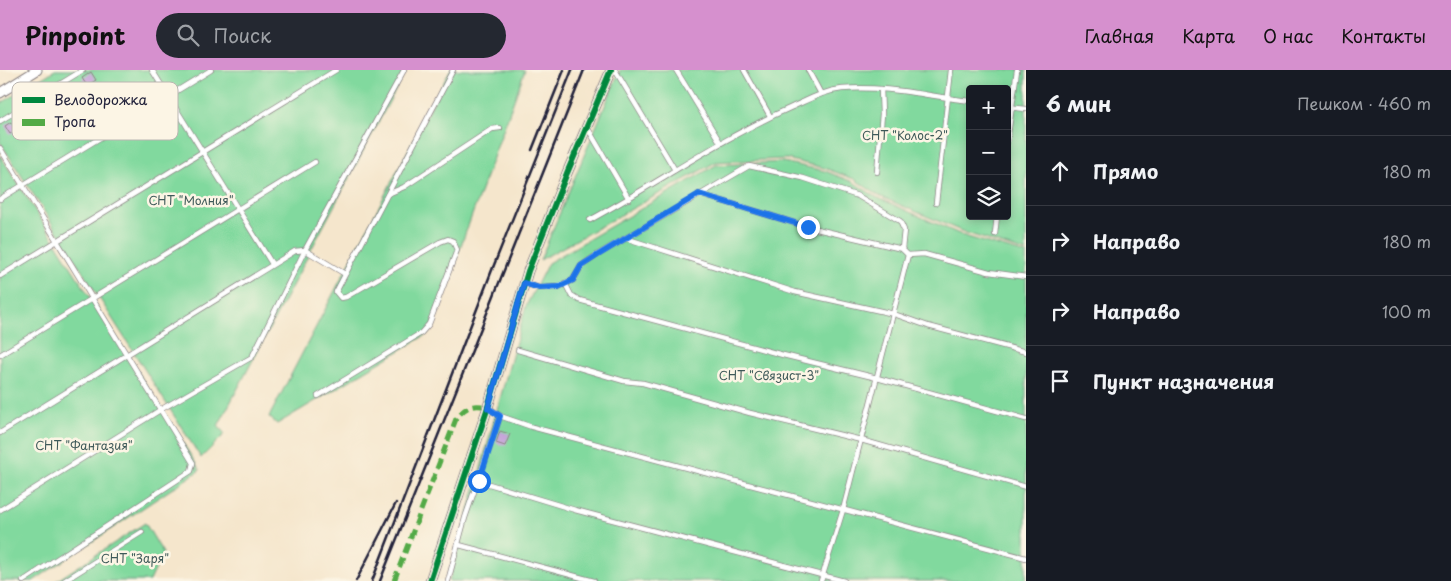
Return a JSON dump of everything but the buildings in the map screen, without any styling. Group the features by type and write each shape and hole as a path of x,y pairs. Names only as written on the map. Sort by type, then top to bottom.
{"street":[{"path":"18,82 37,70"},
{"path":"430,581 488,408 524,283 587,127 613,70"},
{"path":"0,93 12,86"}],"lane":[{"path":"63,82 83,70"},
{"path":"152,70 159,82"},
{"path":"178,90 210,70"},
{"path":"0,276 59,242 336,70"},
{"path":"0,510 160,410 252,357 305,250 404,70"},
{"path":"318,396 426,329 457,250 457,245 448,239 341,298 336,292 453,70"},
{"path":"613,70 676,170"},
{"path":"676,70 720,142"},
{"path":"744,70 770,116"},
{"path":"808,70 820,94"},
{"path":"936,202 951,70"},
{"path":"1011,102 1017,70"},
{"path":"590,220 629,199 720,142 770,116 820,94 841,89 881,89 966,101"},
{"path":"877,172 882,114 881,89"},
{"path":"1011,107 1026,109"},
{"path":"178,112 272,264"},
{"path":"0,121 12,114"},
{"path":"587,127 629,199"},
{"path":"388,194 404,187 492,129 500,128"},
{"path":"0,199 97,140"},
{"path":"0,148 193,463 191,471 23,581"},
{"path":"0,355 316,162"},
{"path":"524,283 539,288 558,287 573,280 581,266 625,238 749,166 803,178 858,196 900,221 904,230 902,249"},
{"path":"699,194 808,227 902,249 908,256"},
{"path":"995,234 997,220"},
{"path":"625,238 795,292 894,314 928,326 1026,352"},
{"path":"0,433 295,251 305,250 345,274"},
{"path":"908,256 924,254 989,272 1026,277"},
{"path":"821,581 843,510 908,256"},
{"path":"565,283 571,295 579,300 1026,419"},
{"path":"518,350 624,381 643,383 750,413 861,440 1026,487"},
{"path":"488,408 500,416 532,427 1026,558"},
{"path":"448,581 459,546 465,518 500,416"},
{"path":"479,481 575,510 844,581"},
{"path":"64,581 142,532"},
{"path":"459,546 594,581"}],"green space":[{"name":"СНТ \"Молния\"","path":"55,70 406,70 218,426 225,434 201,458 0,142 0,104 12,97 12,140 178,140 178,82 36,82"},
{"path":"450,70 525,70 429,333 277,424 269,417"},
{"name":"СНТ \"Колос-2\"","path":"620,70 1026,70 1026,252 966,233 879,196 854,179 824,168 786,159 716,162 540,260"},
{"name":"СНТ \"Фантазия\"","path":"0,155 200,470 33,581 0,581"},
{"name":"СНТ \"Связист-3\"","path":"783,162 825,171 853,182 876,197 964,236 1026,254 1026,581 449,581 526,306 548,263 716,165"},
{"name":"СНТ \"Заря\"","path":"145,523 163,553 150,581 56,581"}],"railway":[{"path":"532,150 564,70"},
{"path":"372,581 492,270 572,70"},
{"path":"380,581 584,70"},
{"path":"356,581 396,503"}],"marked path":[{"path":"394,581 456,419 463,411 470,407 488,407"}],"cycle path":[{"path":"430,581 488,407 528,271 611,70"}],"route":[{"path":"479,481 500,416 488,408 524,283 539,288 558,287 573,280 581,266 699,194 808,227"}]}
